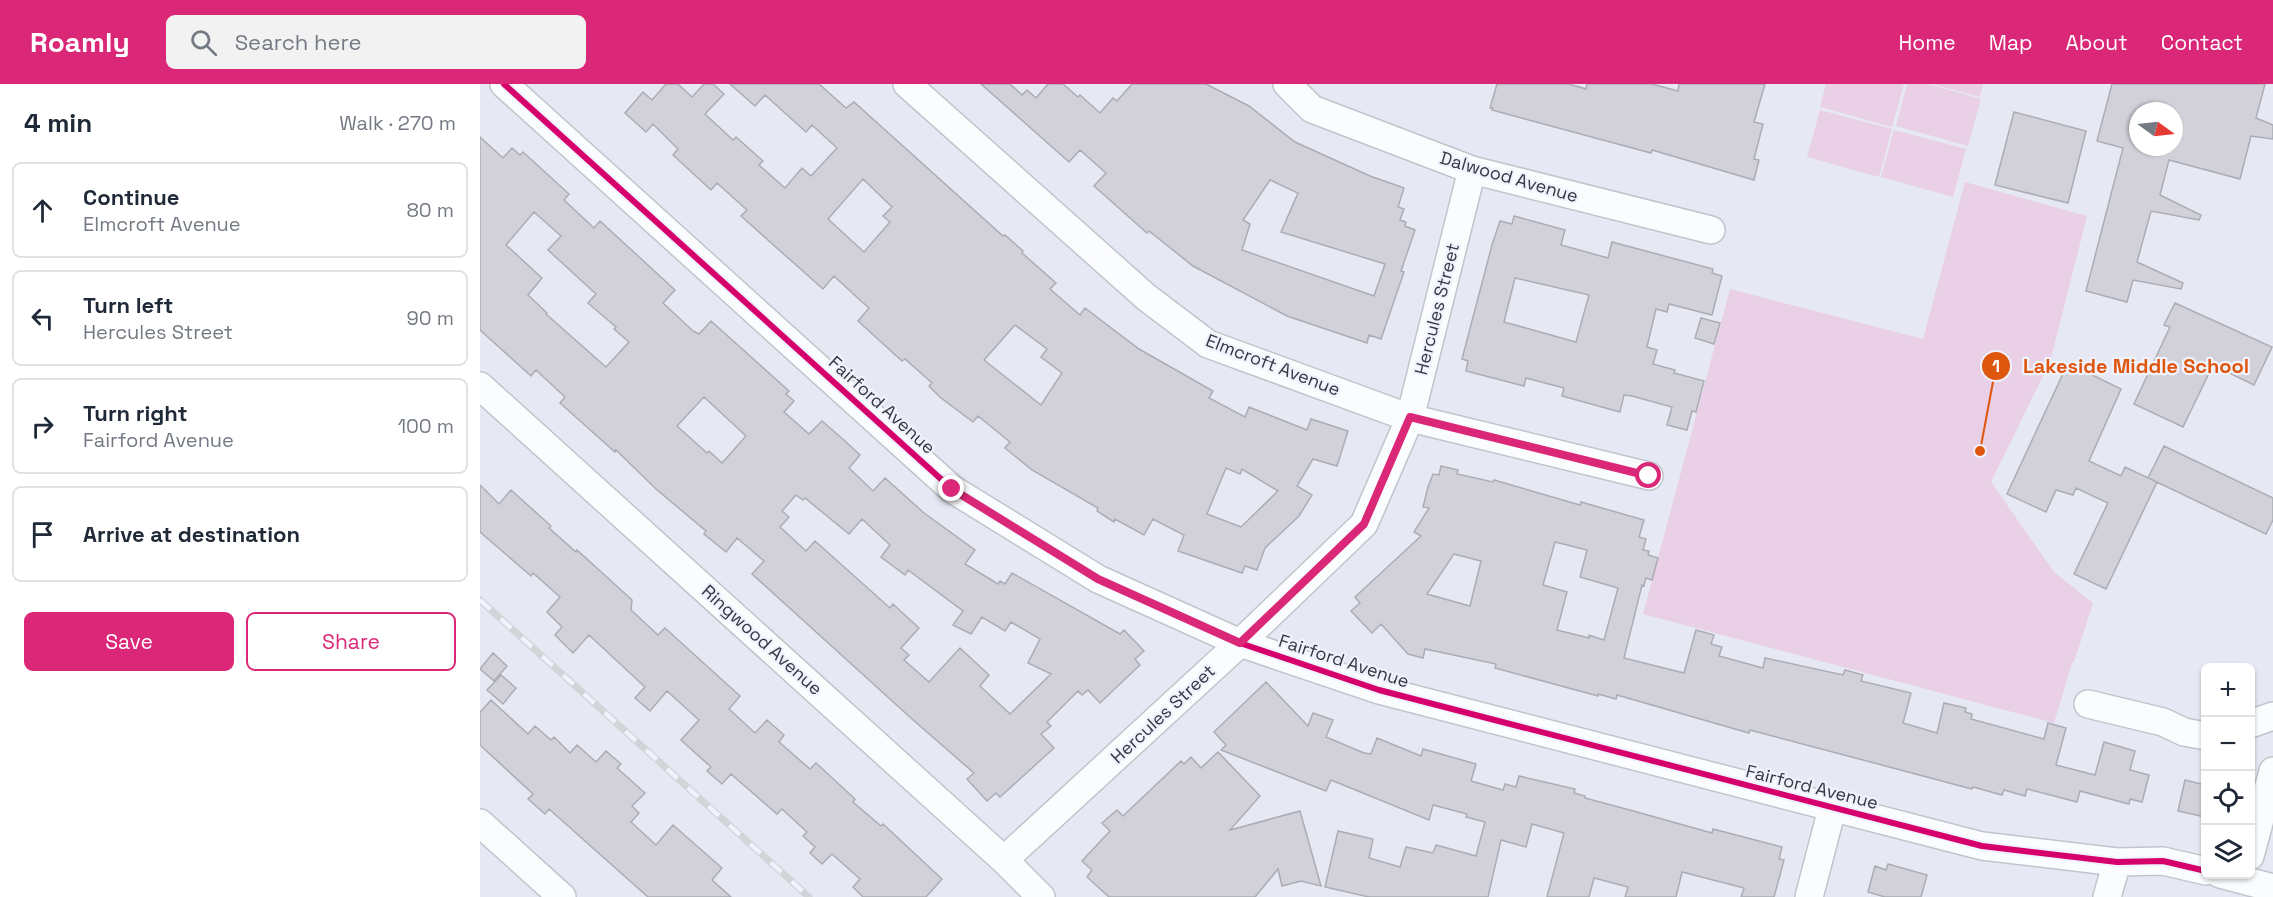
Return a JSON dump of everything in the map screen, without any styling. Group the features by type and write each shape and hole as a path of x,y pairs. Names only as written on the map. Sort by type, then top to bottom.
{"street":[{"name":"Fairford Avenue","path":"504,84 952,489 1098,579 1240,643 1379,690 1982,846 2117,862 2163,861 2201,870"},
{"name":"Elmcroft Avenue","path":"907,84 1146,297 1208,344 1410,417 1649,476"},
{"name":"Dalwood Avenue","path":"1287,84 1312,108 1472,170 1711,230"},
{"name":"Hercules Street","path":"1004,860 1240,643 1364,524 1410,417 1472,170"},
{"name":"Ringwood Avenue","path":"480,386 1004,860 1041,897"},
{"path":"2088,704 2163,722 2184,732 2201,735"},
{"path":"2255,722 2273,716"},
{"path":"2255,826 2273,771"},
{"path":"1809,897 1832,808"},
{"path":"480,823 562,897"},
{"path":"2107,897 2117,862"},
{"path":"2255,879 2273,888"}],"shaded area":[{"path":"1826,84 1904,84 1892,127 1820,107"},
{"path":"1907,84 1928,84 1981,99 1968,146 1896,126"},
{"path":"1932,84 1983,84 1980,97"},
{"path":"1820,110 1892,129 1879,177 1807,157"},
{"path":"1894,130 1966,149 1953,197 1881,177"},
{"path":"1965,182 2087,216 2050,362 1991,482 2054,572 2093,603 2054,723 1643,614 1730,289 1923,339"}],"building":[{"path":"666,84 678,84 692,97 704,84 713,84 724,94 705,114 733,140 736,137 763,161 759,165 785,188 802,168 811,176 837,148 812,125 806,132 765,95 755,106 730,84 819,84 846,108 854,102 1003,236 1005,235 1023,251 1022,253 1056,283 1050,289 1080,315 1085,308 1139,349 1213,391 1209,398 1245,417 1249,407 1307,430 1311,419 1348,431 1337,466 1313,459 1297,486 1312,495 1299,516 1265,548 1257,570 1245,566 1242,573 1178,551 1184,535 1153,519 1144,535 1115,519 1114,522 1097,511 1098,508 1032,470 1005,448 1010,442 978,416 973,422 941,398 929,386 932,383 905,359 902,361 858,321 869,308 834,276 823,289 741,216 747,210 717,183 711,190 673,155 678,149 653,124 646,132 625,113 643,92 652,100","holes":["863,179 892,207 883,216 890,222 864,252 828,219","1015,325 1047,349 1041,357 1062,373 1041,405 984,360","1226,468 1240,474 1242,469 1278,491 1241,527 1207,514"]},
{"path":"981,84 1010,84 1022,95 1027,90 1036,98 1048,84 1063,84 1078,97 1080,95 1100,113 1113,98 1117,101 1132,84 1206,84 1249,106 1295,142 1370,176 1404,188 1398,207 1404,209 1400,220 1406,222 1405,226 1415,230 1401,271 1404,272 1381,339 1369,335 1367,343 1287,316 1193,266 1149,231 1147,233 1094,186 1106,173 1080,150 1069,162","holes":["1270,180 1298,193 1281,232 1385,264 1374,296 1242,250 1250,224 1243,220"]},
{"path":"1497,84 1569,84 1586,89 1587,84 1652,84 1678,91 1679,84 1765,84 1754,122 1763,124 1754,159 1759,160 1754,180 1652,150 1651,153 1492,110 1493,108 1490,108"},
{"path":"2112,84 2265,84 2256,118 2273,125 2273,139 2251,136 2240,179 2169,160 2160,195 2201,215 2199,220 2151,211 2137,262 2183,283 2181,289 2133,280 2127,302 2086,291 2123,148 2097,141"},
{"path":"2014,112 2086,131 2068,203 1995,185"},
{"path":"480,137 503,158 512,148 520,155 523,152 569,194 564,200 594,228 600,221 675,290 663,303 693,331 699,334 711,321 789,391 786,394 794,401 784,412 809,434 822,421 845,441 860,455 849,468 873,491 885,478 924,513 975,550 965,564 998,584 1000,581 1005,584 1012,573 1120,634 1124,630 1144,651 1135,659 1140,665 1100,703 1088,690 1082,695 1078,691 1047,722 1051,726 1041,734 1054,748 1000,797 996,793 987,801 967,779 974,773 752,574 764,561 737,538 726,552 616,450 615,452 560,403 565,397 536,370 531,376 480,330","holes":["534,212 561,236 548,250 596,294 588,303 616,327 614,329 629,342 606,367 528,295 542,278 506,245","704,397 746,436 722,463 709,451 707,453 677,426","796,495 803,500 805,498 849,534 862,519 890,545 881,557 905,575 908,570 963,611 953,625 971,634 982,617 1005,631 1011,622 1040,639 1028,663 1051,674 1010,714 980,686 989,675 960,648 929,682 904,660 909,655 901,648 919,628 893,604 890,608 815,541 806,551 780,527 789,517 782,511"]},
{"path":"1514,216 1565,230 1561,245 1608,258 1612,242 1713,269 1712,273 1722,276 1712,315 1669,304 1667,312 1656,309 1647,347 1657,350 1653,364 1675,370 1674,373 1704,381 1696,412 1692,411 1687,430 1667,425 1672,407 1632,396 1624,395 1620,412 1562,396 1564,388 1526,378 1524,386 1466,371 1468,361 1462,359 1492,245 1500,221 1512,224","holes":["1515,278 1589,295 1576,342 1504,322"]},
{"path":"2175,303 2272,347 2254,385 2213,365 2183,427 2134,404 2170,327 2164,325"},
{"path":"1701,318 1720,323 1714,344 1695,338"},
{"path":"2068,363 2121,389 2089,461 2121,476 2125,467 2157,482 2106,589 2074,574 2108,503 2076,488 2073,495 2056,490 2046,512 2007,494"},
{"path":"2164,446 2273,498 2273,520 2266,534 2148,478"},
{"path":"1441,466 1458,470 1457,474 1493,482 1494,480 1580,505 1581,502 1644,520 1639,537 1646,539 1643,550 1649,551 1648,555 1658,558 1652,580 1646,578 1644,586 1642,585 1624,658 1684,673 1696,630 1714,635 1711,644 1722,647 1719,656 1763,668 1765,658 1843,675 1845,670 1863,675 1861,681 1911,693 1903,723 1937,733 1944,703 1966,708 1965,712 1972,714 1971,719 2044,739 2048,723 2066,728 2056,765 2095,775 2104,742 2135,751 2130,770 2149,775 2142,802 2130,799 2129,804 2080,791 2077,802 2027,789 2025,796 2004,790 2002,795 1973,787 1972,789 1750,730 1749,733 1617,695 1616,699 1598,694 1598,696 1495,668 1496,664 1425,649 1423,658 1408,654 1381,624 1372,633 1351,611 1360,603 1355,597 1421,536 1414,532 1429,508 1423,507 1433,474 1439,475","holes":["1555,542 1587,550 1580,577 1618,588 1604,640 1557,630 1567,592 1543,585","1454,554 1481,561 1470,606 1427,594"]},
{"path":"480,485 499,504 511,490 551,526 549,528 632,600 631,610 658,635 665,628 740,696 729,709 755,733 767,720 784,735 779,742 810,769 816,763 855,799 853,802 881,826 883,824 942,879 926,897 863,897 853,887 860,879 832,854 822,864 810,853 815,847 803,836 807,832 782,809 777,814 731,774 722,784 707,771 711,767 681,740 699,720 667,691 650,711 635,698 645,687 589,635 573,653 555,635 562,627 547,612 560,597 533,573 531,576 480,532"},
{"path":"493,653 507,666 494,681 480,669"},
{"path":"501,675 516,688 503,704 487,690"},
{"path":"1266,682 1308,726 1313,713 1333,720 1326,737 1364,753 1371,754 1377,738 1421,756 1423,749 1476,764 1471,781 1503,790 1505,784 1516,787 1519,776 1575,789 1574,793 1585,796 1585,798 1712,833 1713,829 1782,847 1779,859 1784,860 1774,897 1741,897 1744,888 1682,872 1676,897 1625,897 1628,887 1594,878 1589,897 1547,897 1564,833 1532,824 1526,847 1501,840 1488,897 1369,897 1325,887 1338,831 1373,839 1369,858 1400,867 1406,847 1433,853 1436,845 1476,856 1485,822 1466,817 1467,814 1433,805 1429,820 1331,780 1326,791 1221,750 1226,745 1214,732"},
{"path":"491,700 528,734 535,726 551,740 554,737 570,753 577,745 596,762 606,751 621,764 617,768 645,793 632,806 639,813 631,822 656,845 673,825 722,868 712,880 731,897 648,897 549,809 545,814 528,799 533,794 480,745 480,712"},
{"path":"1218,752 1260,796 1230,830 1300,811 1321,886 1301,881 1282,886 1278,869 1255,897 1109,897 1087,877 1092,870 1082,861 1110,831 1102,823 1117,810 1123,816 1181,761 1184,764 1191,757 1201,768"},
{"path":"2185,780 2201,784 2201,816 2178,811"},
{"path":"1888,864 1927,875 1921,897 1885,897 1868,892 1875,866 1886,870"}],"railway":[{"path":"480,600 809,897"}],"cycle path":[{"path":"504,84 952,489 1098,579 1240,643 1379,690 1982,846 2117,862 2163,861 2201,870"}],"place":[{"name":"Lakeside Middle School","path":"1980,451"}],"route":[{"path":"952,489 1098,579 1240,643 1364,524 1410,417 1649,476"}]}
